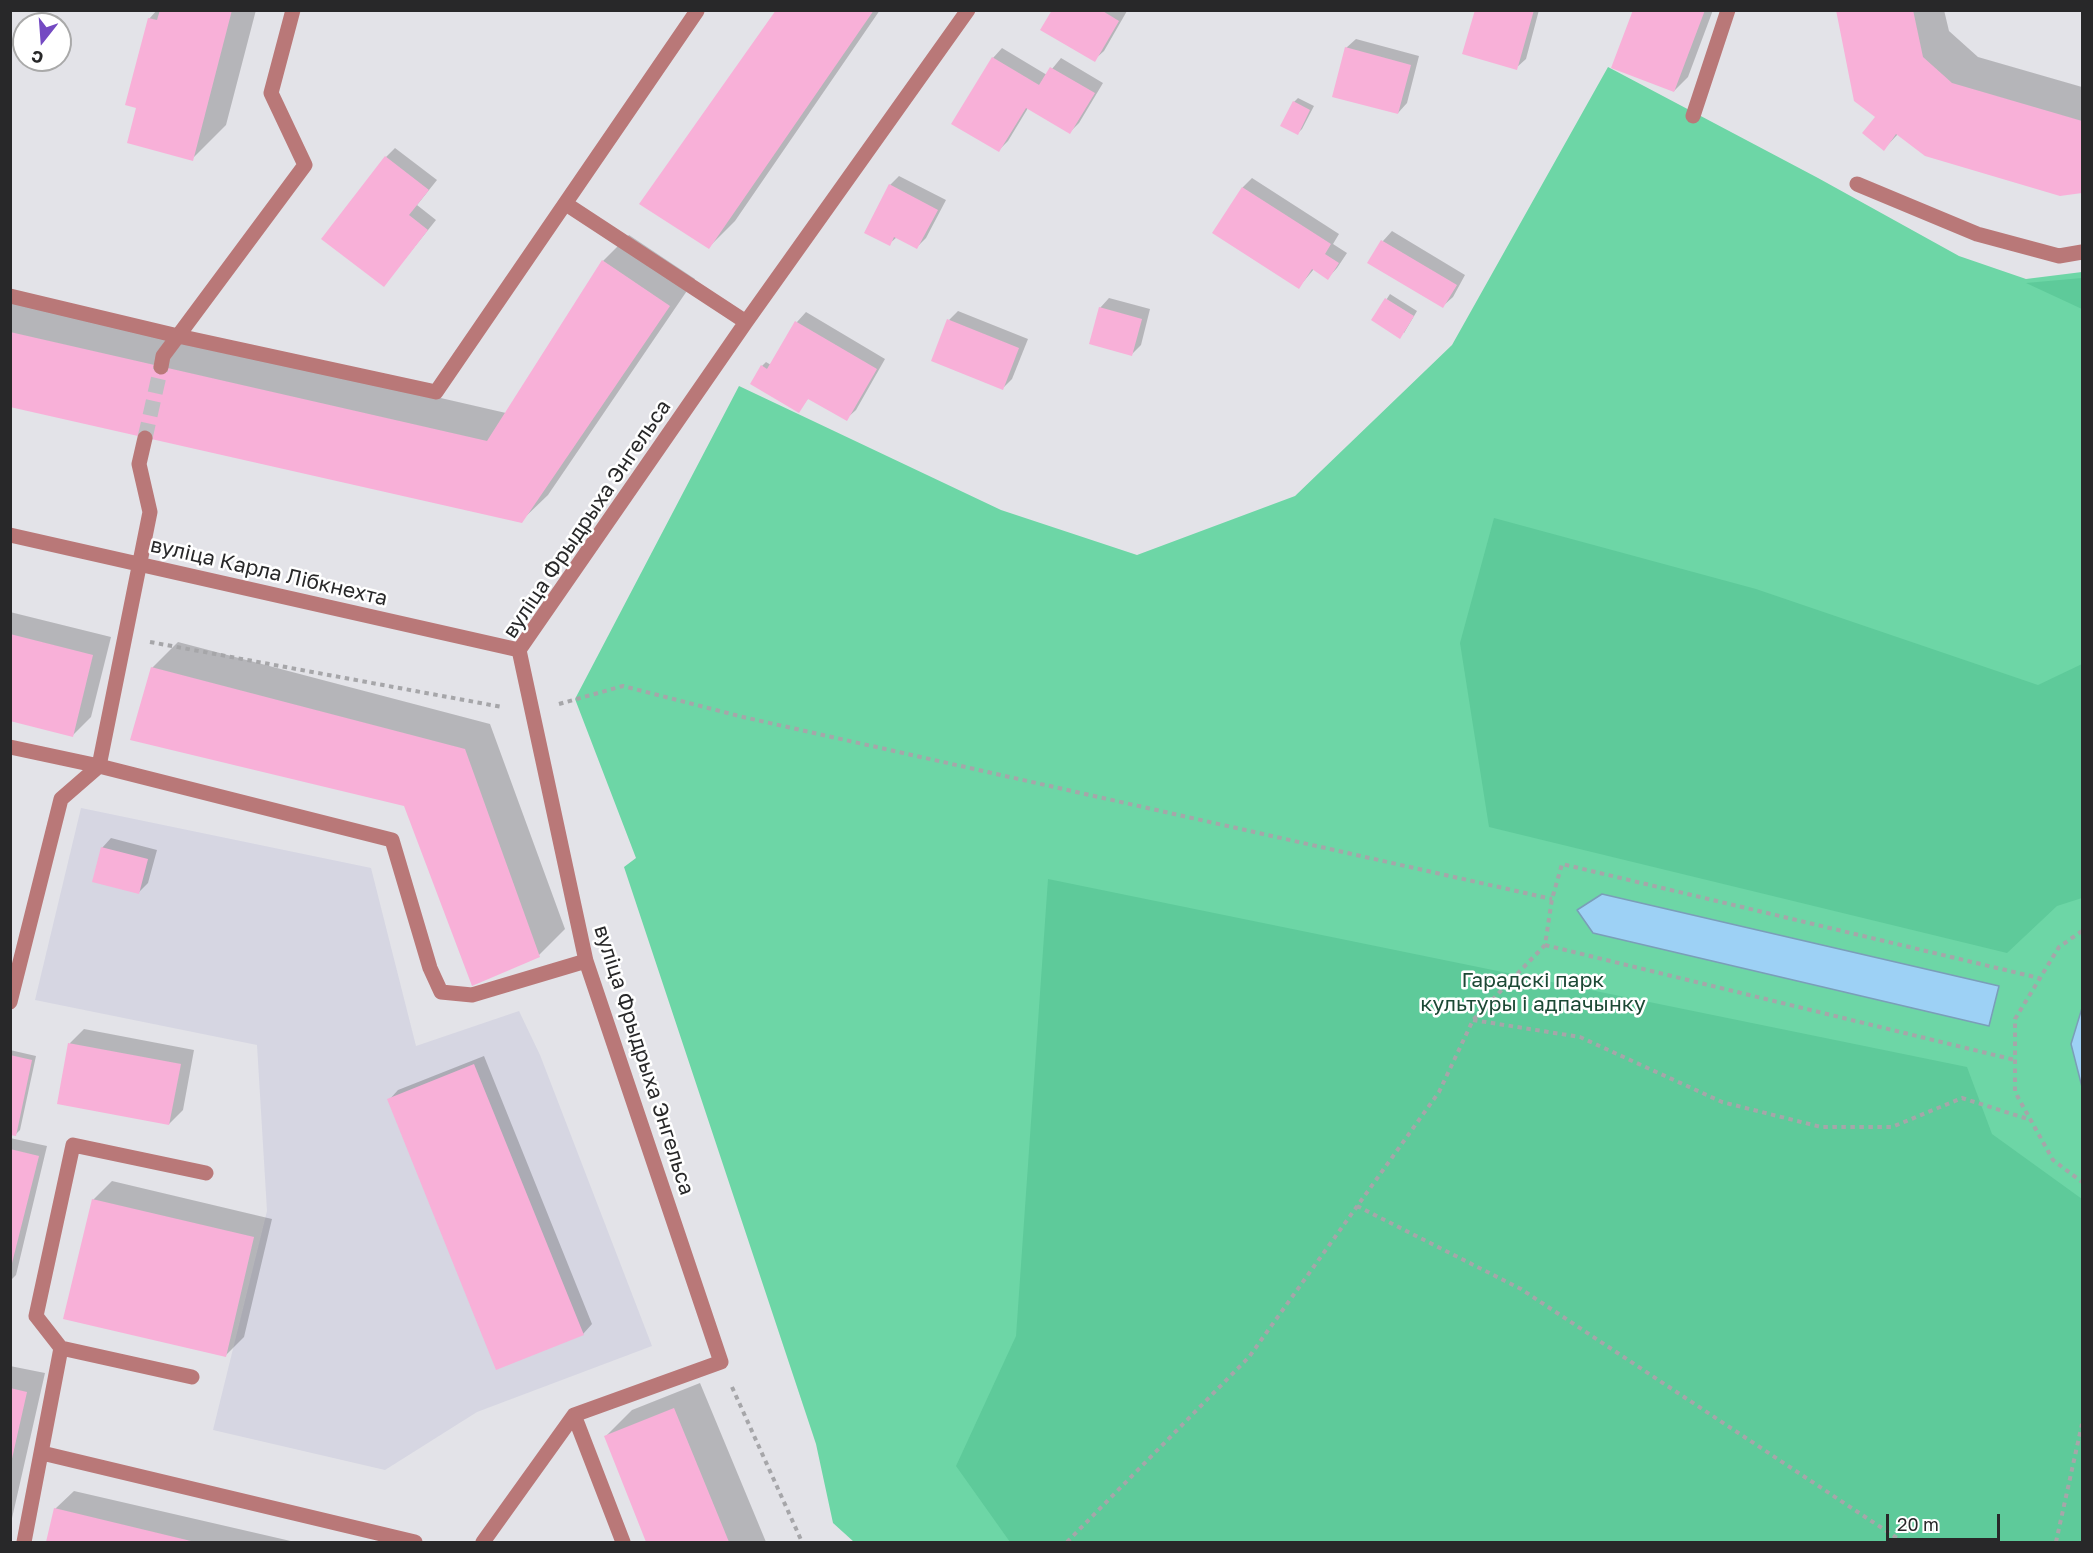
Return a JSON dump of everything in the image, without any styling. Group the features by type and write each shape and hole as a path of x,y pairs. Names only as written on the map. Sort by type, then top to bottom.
{"street":[{"path":"161,367 164,356 178,336 305,165 271,93 293,10"},
{"path":"10,296 178,336 436,392 697,10"},
{"name":"вуліца Фрыдрыха Энгельса","path":"721,1362 586,961 519,650 746,322 968,10"},
{"path":"1693,116 1728,10"},
{"path":"1857,184 1977,234 2059,256 2082,252"},
{"path":"566,204 746,322"},
{"path":"10,1002 61,799 99,766 150,512 139,464 145,438"},
{"name":"вуліца Карла Лібкнехта","path":"10,535 519,650"},
{"path":"10,747 99,766 392,840 430,968 441,992 472,995 586,961"},
{"path":"192,1377 61,1348 36,1316 73,1144 206,1173"},
{"path":"24,1542 61,1348"},
{"path":"483,1542 574,1415 721,1362"},
{"path":"574,1415 623,1542"},
{"path":"42,1453 415,1542"}],"path":[{"path":"125,638 532,712 623,686 743,717 1552,899"},
{"path":"1067,1542 1249,1358 1439,1092 1473,1020 1545,945 1552,899 1562,864 2039,978"},
{"path":"2082,931 2059,947 2015,1019 2015,1092 2053,1160 2082,1182"},
{"path":"1545,945 2015,1060"},
{"path":"1473,1020 1580,1037 1722,1102 1821,1127 1892,1127 1962,1098 2031,1120"},
{"path":"1357,1206 1521,1289 1903,1542"},
{"path":"721,1362 802,1542"},
{"path":"2056,1542 2082,1424"}],"shaded area":[{"path":"81,808 371,868 416,1046 519,1011 540,1055 652,1346 477,1412 385,1470 213,1430 267,1211 257,1045 35,1000"}],"green space":[{"name":"Гарадскі парк культуры і адпачынку","path":"1608,67 1818,178 1959,256 2026,279 2082,272 2082,1542 854,1542 833,1523 816,1444 624,867 636,858 575,699 739,386 1001,510 1137,555 1295,496 1452,345"},
{"path":"2082,278 2082,309 2026,283"},
{"path":"1494,518 1756,589 2038,685 2082,664 2082,898 2057,906 2007,953 1489,827 1460,643"},
{"path":"1048,879 1967,1067 1992,1134 2082,1199 2082,1542 1010,1542 956,1466 1016,1336"}],"water":[{"path":"1602,894 1999,986 1989,1026 1593,933 1577,910"},
{"path":"2082,1008 2082,1087 2071,1044"}],"building":[{"path":"160,10 232,10 193,161 127,143 136,108 125,105 148,18 157,20"},
{"path":"776,10 874,10 709,249 639,204"},
{"path":"1052,10 1101,10 1119,21 1095,62 1040,30"},
{"path":"1475,10 1534,10 1517,70 1462,54"},
{"path":"1633,10 1705,10 1674,92 1611,68"},
{"path":"1836,10 1913,10 1923,57 1952,83 2082,121 2082,193 2060,196 1925,156 1896,134 1884,151 1862,133 1875,117 1854,101"},
{"path":"1345,47 1411,65 1398,114 1332,97"},
{"path":"992,57 1039,85 1050,67 1095,93 1070,134 1026,108 999,152 951,124"},
{"path":"1293,101 1310,110 1298,135 1280,126"},
{"path":"385,156 429,190 409,215 428,230 384,287 321,239"},
{"path":"889,184 938,210 917,249 894,237 890,246 864,233"},
{"path":"1242,187 1331,244 1325,254 1339,263 1328,280 1312,269 1299,289 1212,233"},
{"path":"1381,240 1457,285 1443,308 1367,263"},
{"path":"602,260 670,306 522,523 10,407 10,332 487,441"},
{"path":"1385,298 1414,316 1400,339 1371,320"},
{"path":"1099,307 1142,319 1132,356 1089,344"},
{"path":"947,319 1019,348 1003,390 931,361"},
{"path":"795,321 877,369 847,421 808,399 799,413 750,384 761,365 767,369"},
{"path":"10,634 93,655 73,737 10,721"},
{"path":"151,667 465,749 540,957 472,986 404,806 130,740"},
{"path":"101,847 148,859 139,894 92,882"},
{"path":"68,1043 181,1064 169,1125 57,1104"},
{"path":"10,1055 32,1060 16,1136 10,1135"},
{"path":"474,1064 584,1335 496,1370 387,1099"},
{"path":"10,1149 39,1156 11,1267 10,1267"},
{"path":"92,1199 254,1237 226,1357 63,1319"},
{"path":"10,1388 27,1392 11,1463 10,1463"},
{"path":"674,1408 729,1542 646,1542 604,1436"},
{"path":"54,1508 195,1542 46,1542"}],"tunnel":[{"path":"145,438 161,367"}]}
